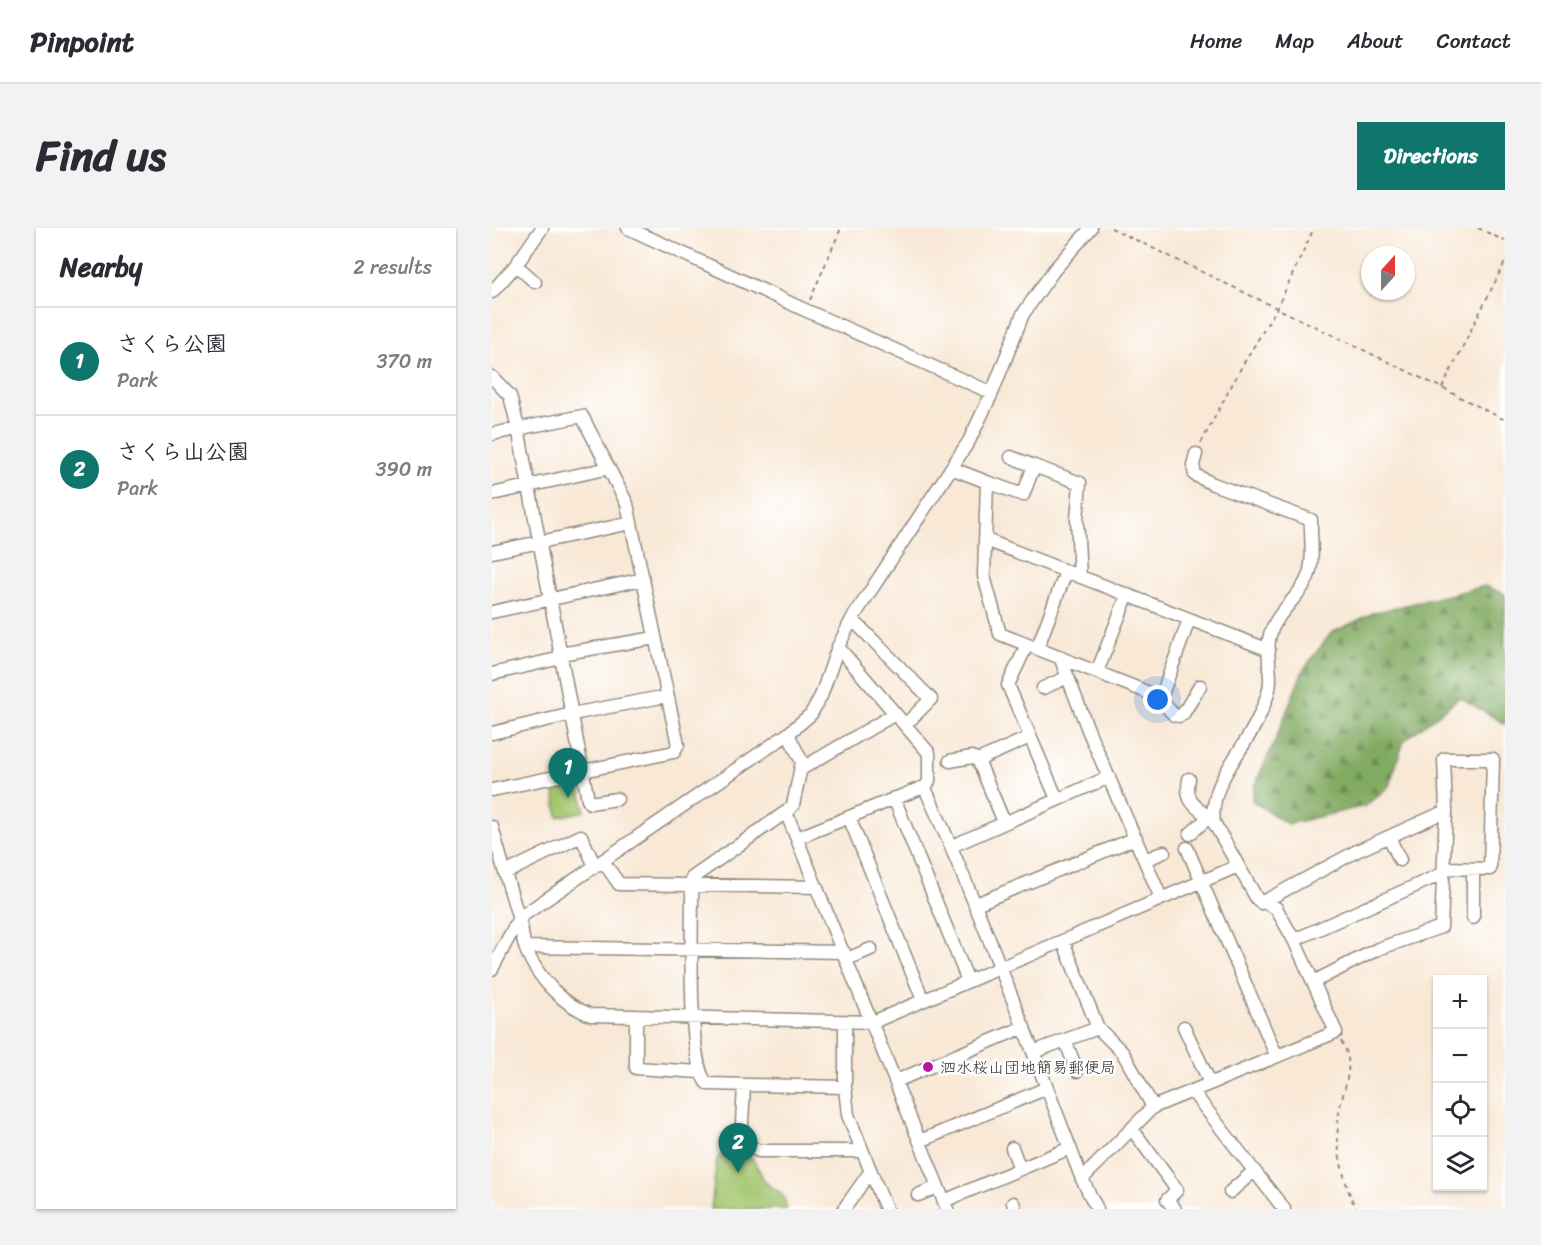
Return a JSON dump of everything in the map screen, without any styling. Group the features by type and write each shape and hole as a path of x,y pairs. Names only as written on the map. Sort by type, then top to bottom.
{"street":[{"path":"492,292 516,265 542,228"},
{"path":"628,228 992,393"},
{"path":"492,969 519,918 788,734 811,714 821,696 838,647 852,619 969,441 992,393 1023,314 1054,270 1091,228"},
{"path":"516,265 535,282"},
{"path":"492,377 510,396 518,428 588,800 590,803 617,799"},
{"path":"492,434 582,416 627,504 678,746 674,752 492,790"},
{"path":"1196,454 1193,465 1195,475 1213,484 1311,520 1311,566 1306,581 1275,622 1269,640 1270,684 1261,713 1244,747 1221,781 1212,820"},
{"path":"1011,457 1080,483 1077,519 1080,577"},
{"path":"951,468 1023,495 1034,466"},
{"path":"492,494 609,468"},
{"path":"987,482 984,576 1000,634 1156,696 1174,715 1179,717 1200,686"},
{"path":"492,552 632,523"},
{"path":"986,540 1269,650"},
{"path":"1057,799 1008,685 1032,647 1066,572"},
{"path":"492,612 643,579"},
{"path":"1097,672 1127,596"},
{"path":"852,619 931,699 905,725"},
{"path":"1160,700 1189,620"},
{"path":"492,674 561,656 655,638"},
{"path":"838,647 929,753 929,781 925,788"},
{"path":"1060,657 1161,898"},
{"path":"1043,688 1068,677"},
{"path":"492,733 572,714 667,696"},
{"path":"801,769 895,714"},
{"path":"788,734 802,762 793,805 692,878 691,1017 700,1072 703,1081 708,1084 845,1087"},
{"path":"978,760 1030,737"},
{"path":"950,761 972,757 978,760 1004,822"},
{"path":"1294,940 1444,871 1490,869 1493,759 1444,759 1446,811 1444,871 1441,927 1378,949 1313,982"},
{"path":"952,846 1109,777"},
{"path":"1082,1179 1153,1107 1336,1032 1294,940 1276,908 1257,899 1212,820 1192,802 1187,793 1189,779"},
{"path":"797,838 894,798 925,788"},
{"path":"925,788 952,846 1001,966 1091,1208"},
{"path":"894,798 968,981"},
{"path":"1262,903 1357,851 1446,811"},
{"path":"786,812 946,1205 1020,1169 1070,1148"},
{"path":"849,817 924,1000"},
{"path":"1190,834 1212,820"},
{"path":"493,832 519,918 525,947 542,976 564,1000 579,1011 591,1015 873,1022 1200,880 1238,866"},
{"path":"505,873 581,836 599,864 618,884 817,887"},
{"path":"1389,837 1400,860"},
{"path":"975,904 1136,838"},
{"path":"1187,848 1276,1055"},
{"path":"1145,860 1164,852"},
{"path":"1473,869 1473,918"},
{"path":"1063,940 1098,1028 1124,1053 1153,1107"},
{"path":"525,947 692,949 845,956 871,949"},
{"path":"636,1016 636,1068 700,1072"},
{"path":"845,1022 845,1087 848,1114 886,1209"},
{"path":"896,1081 1024,1027"},
{"path":"1184,1027 1210,1083"},
{"path":"1034,1052 1098,1028"},
{"path":"1065,1040 1077,1071"},
{"path":"744,1085 741,1143 759,1151 862,1151"},
{"path":"920,1142 1047,1088"},
{"path":"1192,1091 1284,1209"},
{"path":"1132,1128 1177,1190 1167,1200 1175,1209"},
{"path":"1012,1148 1020,1169"},
{"path":"1230,1191 1254,1171"},
{"path":"844,1209 870,1172"},
{"path":"918,1195 938,1187"}],"path":[{"path":"805,310 841,228"},
{"path":"1112,228 1505,420"},
{"path":"1196,454 1242,366 1277,308 1314,228"},
{"path":"1478,228 1505,241"},
{"path":"1442,388 1505,261"},
{"path":"1336,1032 1344,1045 1350,1063 1339,1114 1339,1148 1348,1193 1356,1209"}],"green space":[{"path":"1485,586 1505,594 1505,724 1460,697 1404,741 1389,786 1365,806 1288,824 1252,801 1254,786 1275,741 1303,670 1331,633 1373,613"},
{"path":"578,780 585,811 558,817 553,785"},
{"path":"729,1149 740,1151 752,1158 764,1181 781,1194 787,1209 711,1209 717,1158"}],"place":[{"name":"さくら公園","path":"568,798"},
{"name":"泗水桜山団地簡易郵便局","path":"928,1067"},
{"name":"さくら山公園","path":"738,1173"}]}
